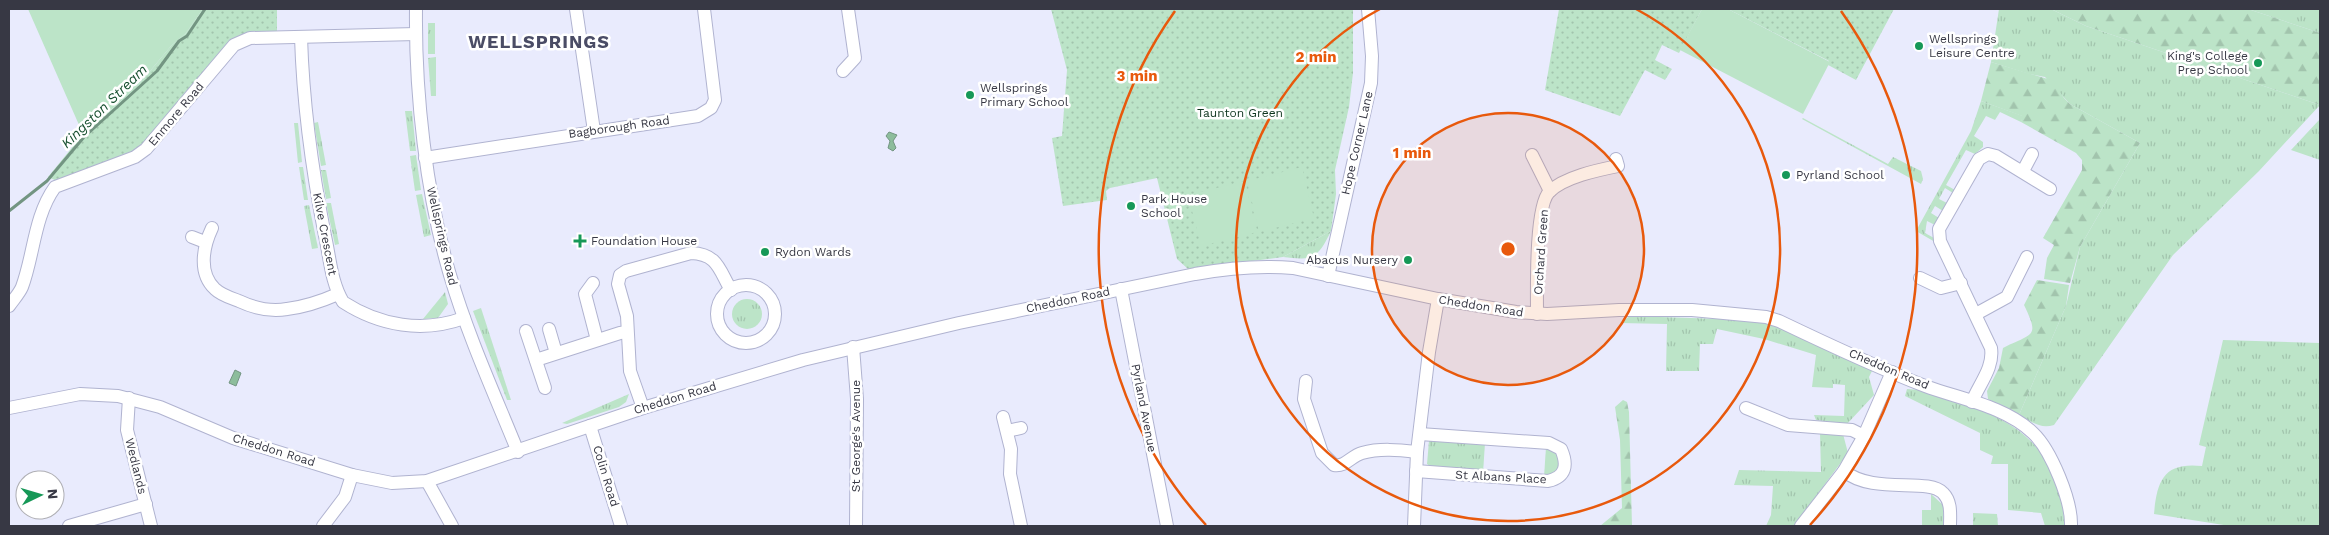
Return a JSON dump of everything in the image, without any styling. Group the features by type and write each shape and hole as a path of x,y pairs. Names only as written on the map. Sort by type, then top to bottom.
{"street":[{"name":"Wellsprings Road","path":"416,9 416,34 425,158 450,274 464,318 518,452"},
{"path":"576,9 594,131"},
{"name":"Bagborough Road","path":"425,158 698,116 711,108 715,100 704,9"},
{"path":"843,71 855,58 848,9"},
{"name":"Hope Corner Lane","path":"1328,276 1370,83 1372,56 1368,9"},
{"name":"Enmore Road","path":"9,306 21,288 42,213 48,196 55,187 135,157 146,149 234,45 242,40 416,34"},
{"name":"Kilve Crescent","path":"301,37 302,75 315,185 330,266 338,294"},
{"path":"2023,171 2032,154"},
{"path":"1532,155 1550,191 1575,177 1617,166"},
{"path":"1972,402 1992,360 1990,343 1939,235 1941,225 1954,200 1982,156 1996,156 2050,189"},
{"name":"Orchard Green","path":"1537,314 1540,231 1543,207 1550,191"},
{"path":"212,228 206,242 203,263 207,277 215,289 252,307 286,310 338,294 342,302 352,308 385,322 406,327 422,328 464,318"},
{"path":"192,237 206,242"},
{"path":"643,408 630,371 627,332 628,316 618,278 626,271 691,252 701,253 716,262 730,290"},
{"path":"1976,314 2007,297 2027,257"},
{"name":"Cheddon Road","path":"9,408 80,394 129,398 160,407 233,438 352,475 392,483 427,481 518,452 643,408 853,347 1195,274 1248,266 1293,268 1438,299 1537,314 1670,310 1766,316 1892,372 2010,416 2032,432 2041,442 2063,487 2072,526"},
{"path":"1920,278 1940,288 1961,283"},
{"path":"593,283 584,294 597,340"},
{"path":"740,286 759,288 773,302 774,322 763,338 755,342 737,342 722,330 717,313 724,296 730,290 740,286"},
{"name":"Pyrland Avenue","path":"1120,289 1167,526"},
{"path":"1414,526 1418,452 1429,352 1438,299"},
{"path":"549,329 556,353"},
{"path":"526,331 545,388"},
{"path":"536,360 627,332"},
{"name":"St George's Avenue","path":"853,347 857,399 856,526"},
{"path":"1802,526 1844,471 1864,436 1892,372"},
{"path":"1306,381 1304,399 1322,453 1334,465 1343,466 1360,454 1377,450 1418,452"},
{"name":"Wedlands","path":"129,398 127,430 151,526"},
{"path":"1746,408 1788,425 1852,430 1864,436"},
{"path":"1003,417 1011,449 1012,484 1020,526"},
{"name":"Colin Road","path":"590,426 621,526"},
{"path":"1007,431 1021,428"},
{"name":"St Albans Place","path":"1416,471 1548,482 1557,479 1563,473 1566,463 1562,449 1549,443 1420,434"},
{"path":"1844,471 1862,481 1880,485 1927,486 1936,488 1943,492 1948,500 1950,526"},
{"path":"323,526 345,497 352,475"},
{"path":"427,481 452,526"},
{"name":"Wedlands","path":"69,526 146,504"}],"green space":[{"path":"28,9 203,9 186,33 171,46 135,89 83,134"},
{"path":"203,9 277,9 277,31 247,34 231,41 141,148 57,181 48,177 83,134 135,89 171,46 186,33"},
{"name":"Taunton Green","path":"1051,9 1353,9 1353,73 1349,107 1335,170 1336,194 1331,231 1283,257 1188,269 1177,259 1157,178 1110,188 1106,191 1107,200 1063,206 1052,138 1062,136 1067,70"},
{"path":"1559,9 1702,9 1679,53 1662,45 1655,60 1672,69 1665,80 1645,70 1620,116 1545,90"},
{"path":"1702,9 1728,9 1830,62 1803,114 1680,50"},
{"path":"1728,9 1894,9 1856,80 1828,65 1829,61"},
{"path":"1999,9 2051,9 2086,26 2320,105 2259,171 2173,255 2054,425 2049,426 2036,424 2019,415 2066,306 2080,247 2140,143 2070,104 2045,77 1991,62"},
{"name":"King's College Prep School","path":"2051,9 2248,9 2320,33 2320,105 2086,26"},
{"path":"2248,9 2320,9 2320,33"},
{"path":"428,23 435,23 435,54 428,54"},
{"path":"436,57 436,96 431,96 428,58"},
{"path":"1991,62 2051,80 2070,104 2140,143 2080,247 2070,283 2044,279 2047,258 2054,245 2043,238 2082,170 2082,160 2076,153 2021,122 2022,116 1981,101"},
{"path":"1981,101 2023,116 2021,122 2000,112 1995,120 1986,116 1974,136 1983,142 1983,147 1975,154 1966,150 1946,185 1955,190 1953,193 1945,188 1939,199 1947,203 1943,211 1935,206 1931,213 1939,218 1935,225 1927,221 1925,233 1934,238 1935,242 1916,231 1971,131"},
{"path":"405,111 412,111 416,151 410,151"},
{"path":"1802,119 1888,164 1893,157 1921,171 1923,179 1921,184"},
{"path":"2320,119 2320,160 2291,150"},
{"path":"318,122 326,165 321,166 314,123"},
{"path":"294,123 298,123 302,162 298,163"},
{"path":"416,155 421,190 415,191 410,156"},
{"path":"299,167 303,167 308,200 304,200"},
{"path":"1302,167 1314,218 1259,232 1247,181"},
{"path":"321,170 326,170 331,198 326,199"},
{"path":"1245,181 1257,232 1201,246 1188,195"},
{"path":"422,194 431,235 424,237 416,195"},
{"path":"326,203 331,203 339,244 335,245"},
{"path":"309,205 318,248 312,249 304,206"},
{"path":"1331,231 1322,247 1313,256 1308,258 1283,257"},
{"path":"2037,280 2069,285 2066,306 2019,415 1988,399 1987,391 1999,368 2003,348 2027,337 2031,333 2032,324 2024,305"},
{"path":"445,292 448,304 438,318 423,319"},
{"path":"747,299 758,303 762,314 758,325 747,329 736,325 732,314 736,303"},
{"path":"481,308 511,400 507,400 473,311"},
{"path":"1630,316 1752,320 1793,332 1873,369 1869,377 1874,395 1847,424 1816,420 1814,415 1844,416 1845,385 1833,384 1833,388 1812,387 1816,355 1764,339 1717,329 1713,344 1700,344 1699,371 1666,371 1667,324 1620,323"},
{"path":"2223,340 2320,343 2320,526 2230,526 2154,514 2160,483 2171,470 2179,467 2202,466 2206,447 2199,445"},
{"path":"1907,389 1921,390 1976,408 2020,431 2037,447 2050,468 2060,494 2065,526 2045,526 2041,513 2008,510 2008,464 1991,464 1993,456 1980,450 1980,433 1905,396"},
{"path":"629,394 626,402 619,407 567,424 562,423"},
{"path":"1623,400 1627,402 1629,412 1632,526 1600,526 1622,508 1620,440 1615,407"},
{"path":"1820,433 1843,434 1848,453 1794,526 1766,526 1771,515 1773,486 1734,485 1739,470 1821,472"},
{"path":"1429,441 1485,443 1483,473 1433,468 1427,464"},
{"path":"1546,447 1552,448 1561,458 1558,473 1544,477"},
{"path":"1931,494 1943,505 1944,526 1922,526 1922,510 1931,510"},
{"path":"1973,513 1997,514 1998,526 1973,526"}],"shaded area":[{"path":"889,132 897,135 893,141 896,148 893,151 888,148 890,141 886,136"},
{"path":"235,370 241,373 236,386 229,383"}],"waterway":[{"name":"Kingston Stream","path":"9,211 47,181 84,137 157,71 179,41 187,36 205,9"}],"place":[{"name":"Wellsprings Leisure Centre","path":"1919,46"},
{"name":"King's College Prep School","path":"2258,63"},
{"name":"Wellsprings Primary School","path":"970,95"},
{"name":"Pyrland School","path":"1786,175"},
{"name":"Park House School","path":"1131,206"},
{"name":"Foundation House","path":"580,241"},
{"name":"Rydon Wards","path":"765,252"},
{"name":"Abacus Nursery","path":"1408,260"}],"district":[{"name":"WELLSPRINGS","path":"539,42"}]}
